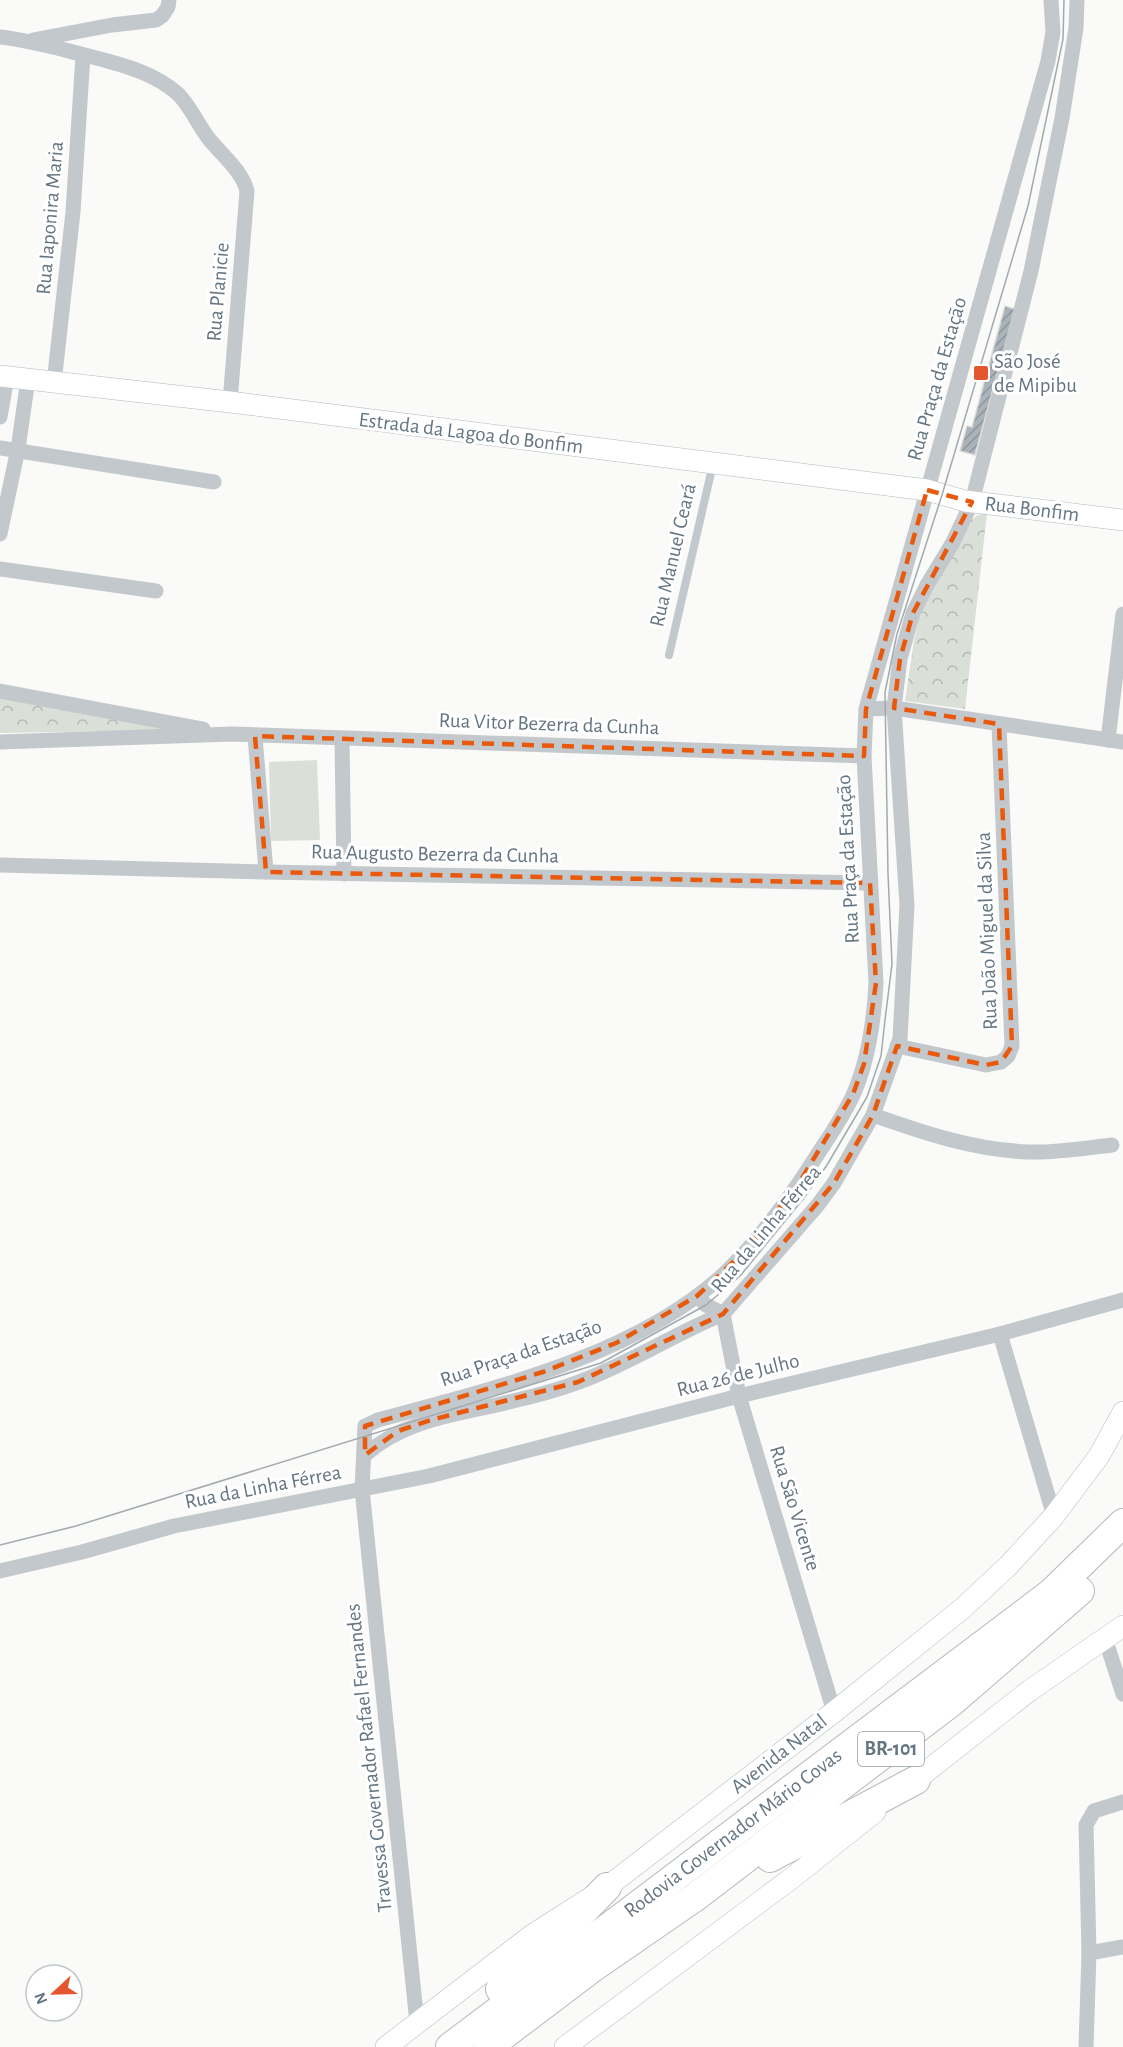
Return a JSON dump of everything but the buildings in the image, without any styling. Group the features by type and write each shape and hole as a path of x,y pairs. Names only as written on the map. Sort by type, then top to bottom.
{"highway":[{"name":"Rodovia Governador Mário Covas","path":"450,2047 1051,1593 1123,1523"},
{"name":"Rodovia Governador Mário Covas","path":"488,2047 591,1969 694,1899 953,1701 1051,1619 1123,1551"},
{"path":"694,1899 916,1780"},
{"path":"441,2047 463,2023 568,1927 607,1887"}],"main road":[{"name":"Estrada da Lagoa do Bonfim","path":"3,376 230,402 935,493"},
{"name":"Rua Bonfim","path":"935,493 972,502 1123,520"},
{"name":"Avenida Natal","path":"386,2047 532,1935 607,1887 834,1712 963,1608 1008,1566 1054,1516 1099,1456 1123,1412"},
{"path":"565,2047 792,1878 1029,1691 1123,1626"}],"street":[{"path":"30,40 112,25 156,20 168,7 169,0"},
{"name":"Rua Praça da Estação","path":"365,1455 365,1426 563,1366 644,1330 697,1296 724,1273 772,1219 799,1183 853,1094 864,1064 874,1020 876,983 864,756 867,709 935,493 1048,61 1053,32 1051,0"},
{"path":"899,1042 907,904 894,708 900,659 913,613 952,544 972,502 1031,271 1062,118 1076,28 1077,0"},
{"path":"0,37 30,40 83,55"},
{"name":"Rua Planicie","path":"83,55 126,67 154,78 177,94 245,184 246,205 230,402"},
{"name":"Rua Iaponira Maria","path":"54,383 73,212 83,55"},
{"path":"0,417 3,376"},
{"path":"0,534 18,449 28,379"},
{"path":"0,448 18,449 214,482"},
{"path":"0,569 156,591"},
{"path":"867,709 894,708 1116,741 1123,614"},
{"name":"Rua Vitor Bezerra da Cunha","path":"0,691 232,734 255,736 864,756"},
{"name":"Rua João Miguel da Silva","path":"899,1042 986,1065 1001,1062 1008,1056 1012,1046 999,724"},
{"name":"Rua Vitor Bezerra da Cunha","path":"0,742 232,734"},
{"path":"255,736 266,872"},
{"path":"342,739 344,874"},
{"name":"Rua Augusto Bezerra da Cunha","path":"0,865 344,874 870,883"},
{"name":"Rua da Linha Férrea","path":"0,1571 82,1552 174,1526 362,1489 365,1455 379,1442 398,1431 431,1420 514,1401 578,1382 621,1364 723,1314 817,1206 834,1183 873,1115 899,1042"},
{"path":"873,1115 945,1140 998,1149 1030,1152 1112,1145"},
{"path":"697,1296 706,1305 723,1314"},
{"name":"Rua 26 de Julho","path":"362,1489 429,1476 739,1396 1000,1334 1123,1300"},
{"name":"Rua São Vicente","path":"723,1314 739,1396 834,1712"},
{"path":"1000,1334 1054,1516"},
{"name":"Travessa Governador Rafael Fernandes","path":"362,1489 417,2023"},
{"path":"1105,1638 1123,1694"},
{"path":"1086,2047 1089,1953 1086,1831 1088,1820 1094,1811 1123,1802"},
{"path":"1089,1953 1123,1947"}],"lane":[{"name":"Rua Manuel Ceará","path":"669,655 713,464"}],"highlighted area":[{"path":"927,490 972,502 913,613 900,659 894,708 999,724 1012,1046 1001,1062 986,1065 897,1046 873,1115 834,1183 723,1314 578,1382 431,1420 398,1431 365,1455 365,1426 543,1372 616,1343 697,1296 747,1249 799,1183 853,1094 864,1064 876,983 870,883 266,872 255,736 864,756 866,709"}],"green space":[{"path":"987,513 965,709 905,701 922,606 971,520"},
{"path":"0,698 183,730 0,733"},
{"path":"317,760 320,840 271,841 269,762"}],"tram line":[{"path":"0,1545 76,1526 601,1363 706,1305 740,1276 804,1198 827,1165 867,1097 881,1056 892,964 885,692 897,634 942,495 1028,206 1063,39 1064,0"}],"place":[{"name":"São José de Mipibu","path":"981,373"}]}
